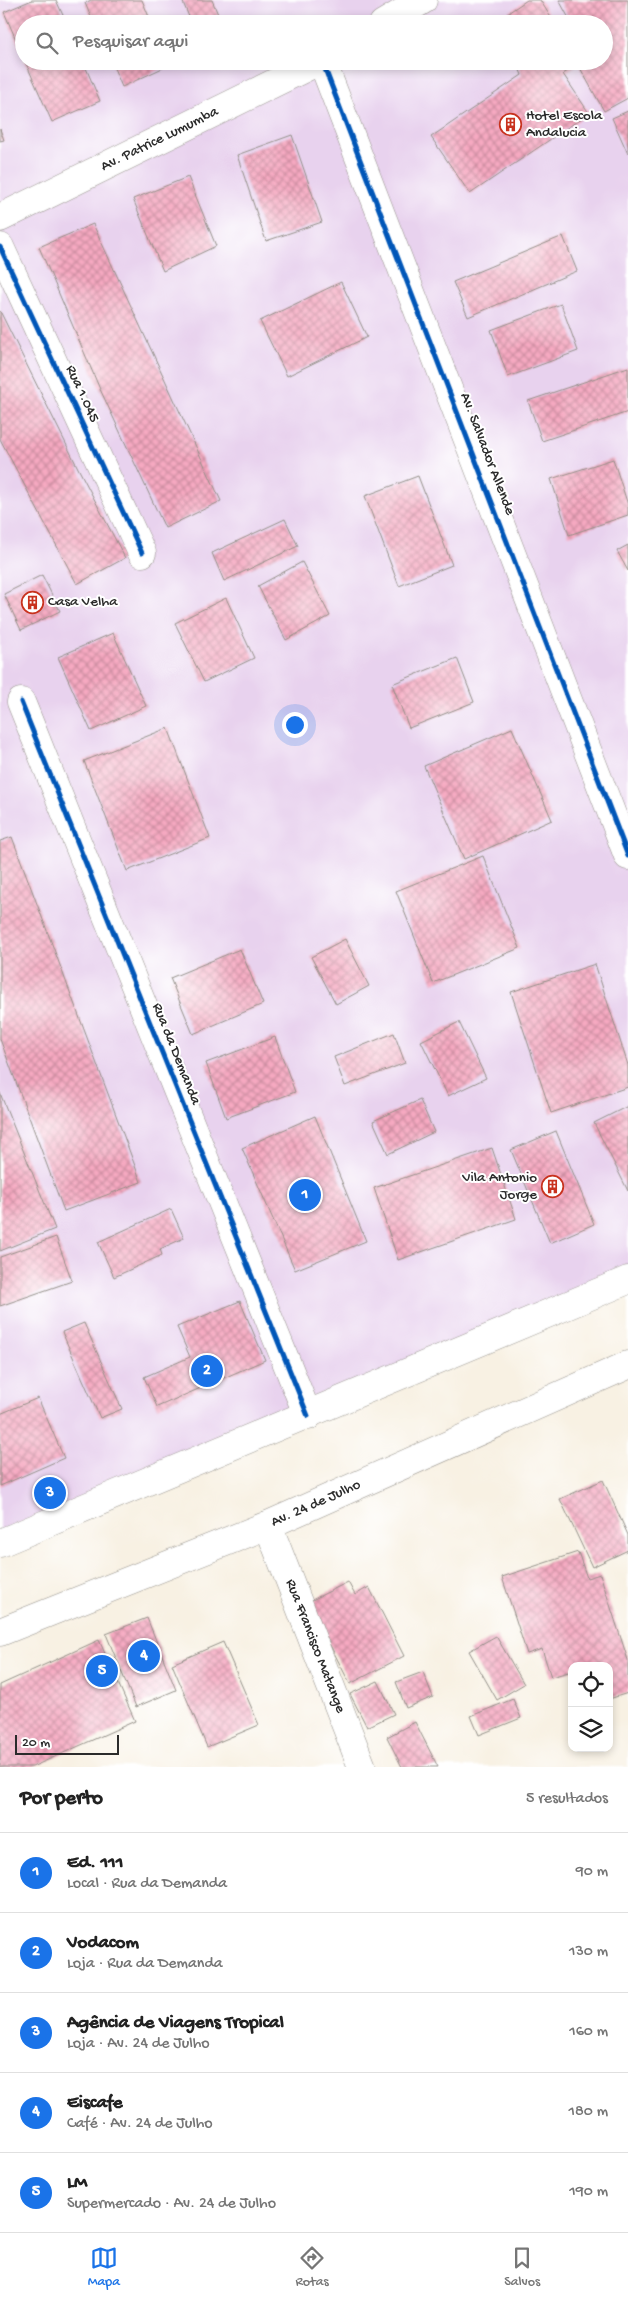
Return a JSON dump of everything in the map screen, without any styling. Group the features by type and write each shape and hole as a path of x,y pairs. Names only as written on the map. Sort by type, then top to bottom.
{"street":[{"path":"398,15 423,0"},
{"name":"Av. Patrice Lumumba","path":"0,218 303,70"},
{"name":"Av. Salvador Allende","path":"324,70 628,856"},
{"name":"Rua 1.045","path":"0,247 142,553"},
{"name":"Rua da Demanda","path":"21,702 308,1416"},
{"path":"0,1543 308,1416 628,1280"},
{"name":"Av. 24 de Julho","path":"0,1632 268,1524 628,1365"},
{"name":"Rua Francisco Matange","path":"268,1524 362,1767"}],"shaded area":[{"path":"0,0 628,0 628,1274 0,1532"}],"building":[{"path":"32,0 56,0 63,15 15,15 15,37 4,12"},
{"path":"91,0 142,0 148,15 90,15 85,3"},
{"path":"182,0 212,0 218,15 188,15"},
{"path":"527,0 540,0 549,15 505,15"},
{"path":"559,0 628,0 628,98 604,111 581,70 613,70 613,15 567,15"},
{"path":"29,70 87,70 100,101 52,122"},
{"path":"115,70 158,70 122,87"},
{"name":"Hotel Escola Andalucia","path":"520,70 569,70 563,74 589,113 470,194 431,137 522,75"},
{"path":"628,111 628,154 612,118"},
{"path":"0,129 4,140 0,141"},
{"path":"292,135 322,222 266,241 237,155"},
{"path":"188,177 216,246 163,271 133,199"},
{"path":"93,224 221,501 165,528 99,387 39,247"},
{"path":"563,236 577,271 468,317 453,282"},
{"path":"341,282 367,337 287,376 260,321"},
{"path":"561,304 578,351 508,377 491,330"},
{"path":"0,311 125,558 77,584 0,439"},
{"path":"628,367 628,412 542,441 528,401"},
{"path":"613,459 628,505 628,515 569,535 551,479"},
{"path":"418,476 452,565 399,586 365,496"},
{"path":"285,519 298,546 224,581 212,553"},
{"path":"628,545 628,571 617,551"},
{"path":"302,562 330,616 286,640 258,586"},
{"name":"Casa Velha","path":"42,575 60,611 21,630 4,594"},
{"path":"226,598 254,658 204,682 175,623"},
{"path":"113,633 146,706 91,731 58,657"},
{"path":"457,658 474,702 409,728 392,684"},
{"path":"168,728 210,838 127,871 84,761"},
{"path":"512,728 552,820 464,859 424,766"},
{"path":"12,837 141,1182 64,1211 0,1039 0,841"},
{"path":"483,856 520,948 433,983 396,891"},
{"path":"345,939 369,986 336,1004 311,957"},
{"path":"240,949 263,1004 193,1034 170,978"},
{"path":"595,964 628,1065 628,1087 551,1113 511,992"},
{"path":"459,1022 486,1078 448,1096 421,1041"},
{"path":"394,1033 405,1063 345,1086 334,1057"},
{"path":"275,1037 295,1092 226,1118 206,1063"},
{"path":"0,1093 55,1229 0,1251"},
{"path":"420,1100 434,1132 388,1154 373,1121"},
{"path":"628,1106 628,1191 594,1123"},
{"path":"315,1116 366,1241 295,1270 242,1148"},
{"name":"Vila Antonio Jorge","path":"556,1131 594,1224 550,1243 511,1150"},
{"path":"492,1148 516,1219 398,1260 374,1188"},
{"path":"171,1209 184,1238 160,1249 162,1255 114,1277 98,1242"},
{"path":"56,1237 72,1281 0,1306 0,1257"},
{"path":"240,1301 265,1360 157,1407 144,1377 190,1357 177,1327"},
{"path":"84,1323 122,1409 100,1418 62,1332"},
{"path":"38,1398 64,1458 0,1486 0,1414"},
{"path":"603,1480 628,1535 628,1550 592,1567 560,1499"},
{"path":"578,1552 587,1578 600,1574 628,1660 628,1693 613,1698 613,1662 568,1662 568,1672 551,1677 542,1649 527,1654 502,1577"},
{"path":"348,1582 355,1595 369,1587 404,1656 350,1684 308,1602"},
{"path":"147,1618 176,1690 136,1707 106,1634"},
{"path":"496,1636 524,1684 497,1700 469,1651"},
{"path":"99,1640 135,1721 32,1767 0,1767 0,1685"},
{"path":"223,1642 259,1725 207,1747 172,1664"},
{"path":"423,1672 433,1697 406,1708 396,1682"},
{"path":"378,1681 394,1714 367,1727 350,1694"},
{"path":"513,1699 521,1718 479,1735 471,1716"},
{"path":"415,1722 438,1767 402,1767 387,1737"}],"cycle path":[{"path":"325,70 628,856"},
{"path":"0,247 142,553"},
{"path":"21,702 308,1416"}],"place":[{"name":"Hotel Escola Andalucia","path":"510,125"},
{"name":"Casa Velha","path":"32,602"},
{"name":"Vila Antonio Jorge","path":"553,1187"},
{"name":"Ed. 111","path":"305,1195"},
{"name":"Vodacom","path":"207,1371"},
{"name":"Agência de Viagens Tropical","path":"50,1493"},
{"name":"Eiscafe","path":"144,1656"},
{"name":"LM","path":"102,1671"}]}
